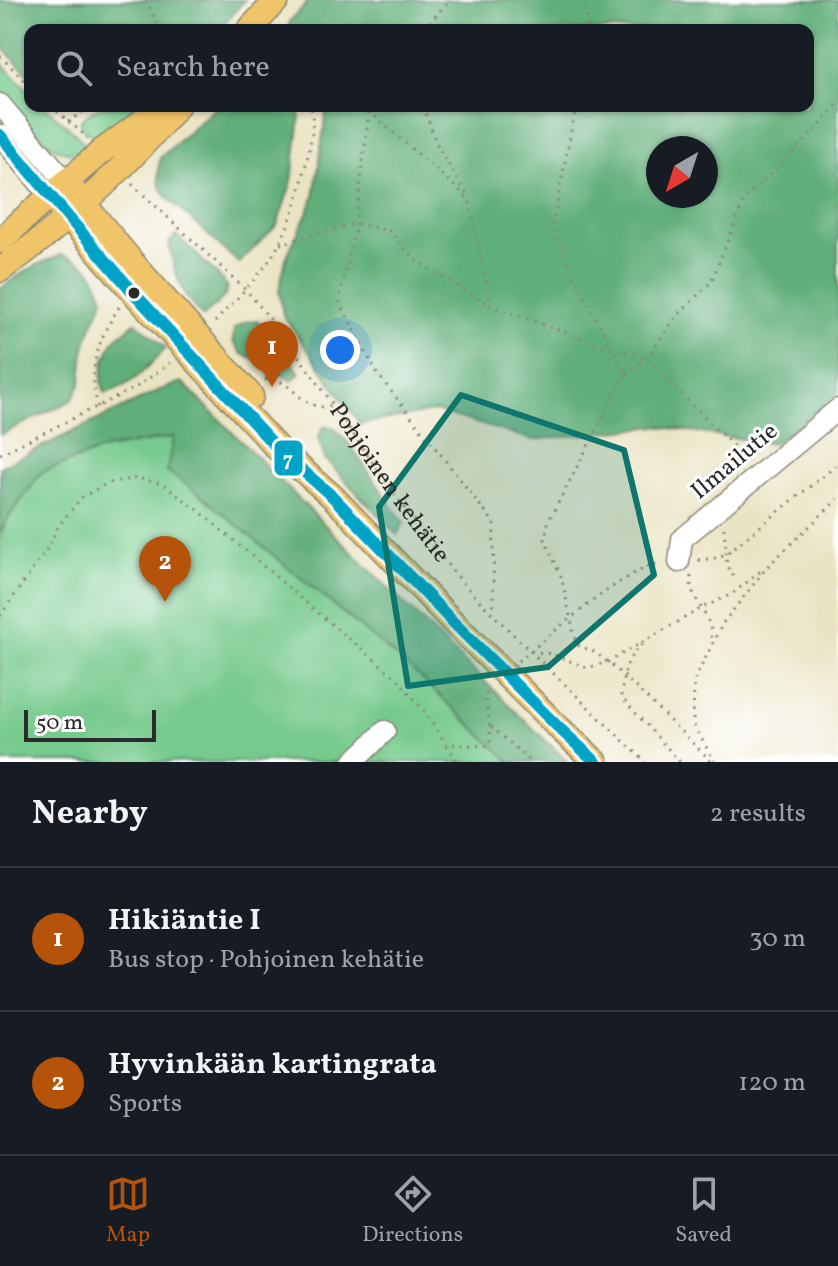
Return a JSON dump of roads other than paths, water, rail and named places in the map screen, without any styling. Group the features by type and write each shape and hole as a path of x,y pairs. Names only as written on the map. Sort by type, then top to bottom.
{"main road":[{"path":"255,24 277,0"},
{"path":"0,241 107,147 156,112"},
{"path":"0,270 76,211 120,171 172,112"},
{"name":"Pohjoinen kehätie","path":"58,189 76,211 137,268 288,437 333,497 503,672 596,762"}],"street":[{"name":"Pohjoinen kehätie","path":"0,104 58,189"},
{"name":"Pohjoinen kehätie","path":"0,135 58,189"},
{"name":"Ilmailutie","path":"686,561 682,539 838,409"},
{"path":"353,762 385,731"}],"place":[{"name":"Hikiäntie I","path":"272,387"},
{"name":"Hyvinkään kartingrata","path":"165,602"}]}
